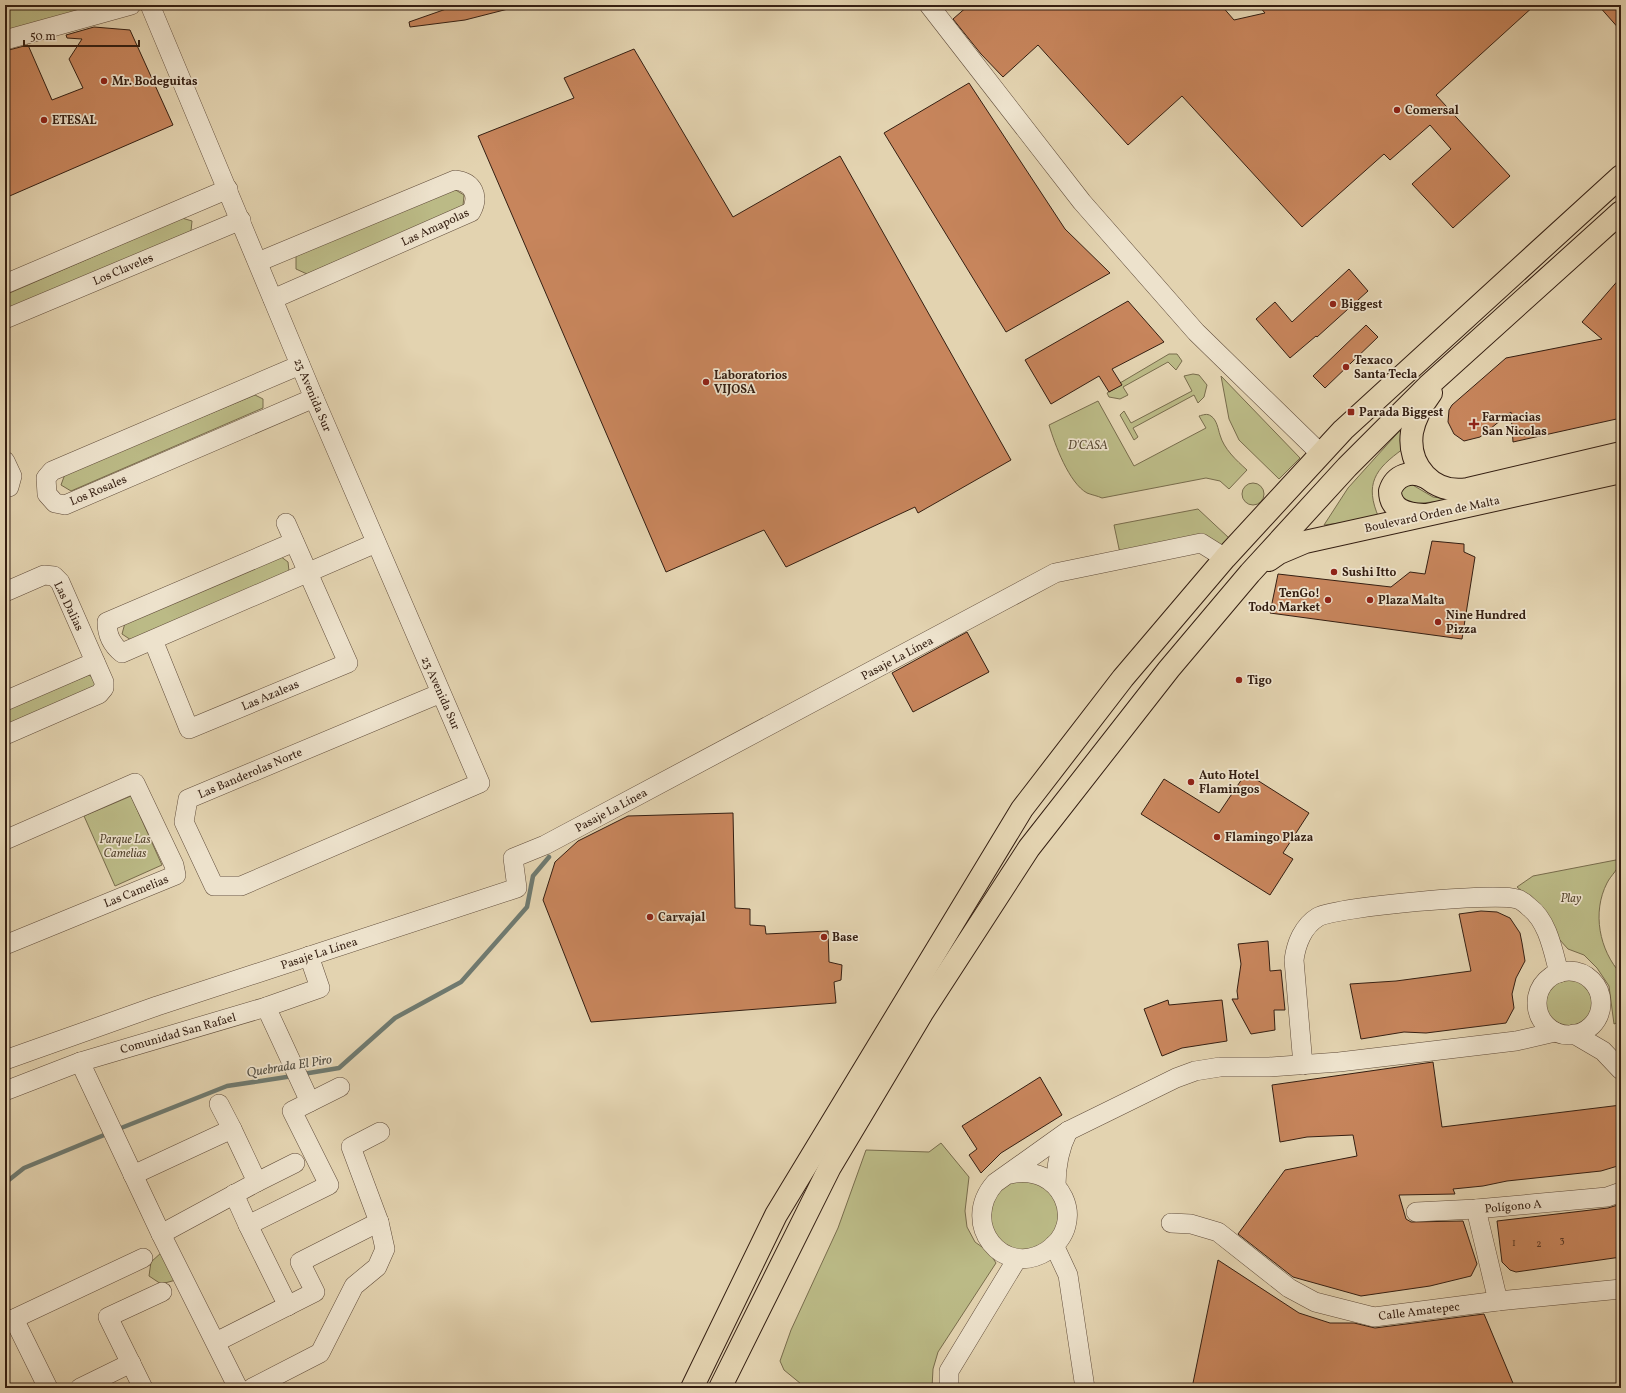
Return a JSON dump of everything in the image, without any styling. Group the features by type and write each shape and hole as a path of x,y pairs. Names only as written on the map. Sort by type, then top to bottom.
{"highway":[{"path":"692,1388 776,1215 1022,809 1123,678 1225,558 1320,453 1360,414 1621,176"},
{"path":"720,1388 830,1167 914,1026 1029,848 1139,707 1250,573 1347,467 1394,418 1621,212"},
{"path":"1425,477 1418,464 1412,445 1414,423 1424,403 1435,387 1466,352"},
{"name":"Boulevard Orden de Malta","path":"1425,477 1445,488 1462,490 1621,453"},
{"name":"Boulevard Orden de Malta","path":"1250,573 1279,553 1305,542 1621,472"},
{"path":"1425,477 1412,474 1403,476 1393,483 1390,494 1392,501 1399,510 1409,513 1430,515"}],"street":[{"path":"5,40 131,5"},
{"name":"23 Avenida Sur","path":"150,5 241,220 300,365 480,783"},
{"path":"929,5 1082,202 1196,332 1320,453"},
{"name":"Las Amapolas","path":"258,262 455,180 467,183 475,194 476,200 471,212 273,299"},
{"path":"5,284 228,189"},
{"name":"Los Claveles","path":"5,319 241,220"},
{"name":"Los Rosales","path":"300,365 52,471 46,478 45,489 47,494 55,502 65,505 314,398"},
{"path":"5,461 12,476 9,487 5,488"},
{"name":"Las Azaleas","path":"153,640 189,729 348,663 286,523"},
{"path":"294,542 107,622 110,638 122,654 376,543"},
{"name":"Pasaje La Línea","path":"5,1060 150,1009 517,888 513,858 545,845 1055,573 1201,543 1225,558"},
{"name":"Las Dalias","path":"5,592 44,575 54,576 60,582 104,682 104,688 99,694 5,735"},
{"path":"5,701 95,662"},
{"name":"Las Banderolas Norte","path":"441,693 188,799 184,822 214,886 241,886 480,783"},
{"name":"Las Camelias","path":"5,840 135,783 174,865 176,875 5,945"},
{"path":"1303,1065 1294,960 1295,945 1304,931 1318,917 1340,912 1440,900 1485,896 1516,899 1530,908 1539,917 1546,931 1559,972"},
{"name":"Comunidad San Rafael","path":"5,1091 80,1062 266,1007 320,988 309,956"},
{"path":"1516,1041 1532,1023 1540,988 1546,980 1559,972 1574,971 1584,974 1592,980 1600,992 1603,1051"},
{"path":"1537,998 1537,1008 1540,1018 1546,1026 1555,1032 1564,1034 1574,1034 1584,1031 1592,1025 1598,1016 1601,1006"},
{"path":"266,1007 307,1094"},
{"path":"1010,1174 1018,1172 1034,1173 1056,1185 1064,1199 1067,1215 1064,1232 1047,1250 1012,1257 993,1245 984,1230 981,1213 983,1201 995,1183 1010,1174 1068,1131 1176,1078 1195,1071 1220,1067 1303,1065 1516,1041 1555,1032"},
{"path":"1574,1034 1603,1051 1621,1070"},
{"path":"80,1062 161,1234 238,1388"},
{"path":"248,1225 329,1185 292,1111 307,1094 340,1087"},
{"path":"219,1104 257,1182"},
{"path":"133,1175 232,1129"},
{"path":"1056,1185 1056,1166 1061,1145 1068,1131"},
{"path":"252,1388 320,1353 354,1286 377,1267 385,1248 379,1222 351,1147 380,1132"},
{"path":"161,1234 295,1163"},
{"name":"Polígono A","path":"1498,1301 1476,1209 1607,1197 1621,1192"},
{"path":"234,1194 288,1306"},
{"path":"1416,1212 1476,1209"},
{"path":"216,1342 315,1292 300,1262 379,1222"},
{"name":"Calle Amatepec","path":"1171,1223 1191,1224 1218,1232 1288,1288 1315,1302 1374,1317 1498,1301 1621,1289"},
{"path":"1047,1250 1068,1275 1086,1388"},
{"path":"949,1388 949,1371 1000,1284 1012,1257"},
{"path":"48,1388 10,1321 142,1258"},
{"path":"143,1388 108,1317 162,1292"},
{"path":"80,1388 131,1363"}],"green space":[{"path":"23,5 97,5 5,33 5,11"},
{"path":"454,189 464,195 463,206 307,274 296,269 296,256"},
{"path":"182,218 192,221 191,231 5,312 5,295"},
{"path":"1169,354 1177,354 1182,361 1176,370 1168,362 1123,387 1128,395 1120,399 1109,397 1107,393 1121,385 1120,383"},
{"name":"D'CASA","path":"1193,374 1199,375 1207,385 1204,397 1198,403 1194,395 1133,428 1138,437 1134,440 1120,415 1124,411 1131,423 1192,391 1184,376"},
{"path":"1221,376 1300,458 1279,479 1239,440 1229,419"},
{"path":"255,395 263,399 263,408 71,491 61,485 65,474"},
{"name":"D'CASA","path":"1098,401 1134,466 1206,428 1199,416 1206,414 1210,415 1215,420 1227,450 1247,470 1229,489 1220,481 1206,478 1102,498 1087,493 1074,481 1059,453 1049,425"},
{"path":"1403,427 1403,449 1385,463 1375,478 1372,496 1379,518 1324,525 1348,488"},
{"path":"1253,483 1261,486 1264,494 1261,502 1253,505 1245,502 1242,494 1245,486"},
{"path":"1411,484 1433,497 1454,500 1411,504 1401,497 1401,492 1404,487"},
{"path":"1198,509 1229,538 1216,551 1121,558 1114,525"},
{"path":"280,556 288,562 289,571 131,640 122,634 125,623"},
{"path":"89,675 94,681 93,689 5,727 5,709"},
{"name":"Parque Las Camelias","path":"131,796 162,865 115,886 84,816"},
{"name":"Play","path":"1621,859 1602,894 1599,918 1600,930 1607,954 1621,974 1621,1021 1614,1024 1609,986 1597,968 1584,955 1568,949 1559,939 1545,910 1517,887 1533,876"},
{"path":"1569,978 1579,980 1587,985 1592,993 1594,1003 1592,1013 1587,1021 1579,1026 1569,1028 1559,1026 1551,1021 1546,1013 1544,1003 1546,993 1551,985 1559,980"},
{"path":"941,1143 969,1177 965,1211 967,1227 975,1242 989,1252 996,1263 938,1352 933,1369 932,1388 806,1388 784,1370 780,1361 791,1330 838,1228 866,1150 929,1152"},
{"path":"1024,1180 1043,1186 1053,1196 1059,1215 1053,1234 1043,1244 1024,1250 1005,1244 995,1234 989,1215 995,1196 1005,1186"},
{"path":"162,1252 176,1280 161,1284 149,1276 151,1262"}],"building":[{"path":"465,5 507,5 508,9 465,20 410,27 409,22 449,8"},
{"path":"969,5 1221,5 1234,20 1265,13 1258,5 1535,5 1436,95 1510,176 1453,228 1412,184 1451,149 1430,125 1390,160 1384,154 1302,227 1182,96 1128,145 1038,45 1003,77 981,54 953,19"},
{"path":"1598,5 1621,5 1621,31"},
{"path":"94,27 130,30 173,125 5,198 5,51 28,45 52,100 83,88 69,59 82,39 67,38 66,35"},
{"name":"Laboratorios VIJOSA","path":"634,49 733,217 840,156 1011,460 918,513 915,507 786,567 764,530 666,572 478,136 574,98 564,78"},
{"path":"969,83 1065,229 1110,273 1006,332 884,133"},
{"path":"1349,269 1368,291 1317,337 1316,336 1290,358 1256,319 1275,302 1292,322"},
{"path":"1621,277 1621,418 1513,442 1511,412 1480,437 1464,441 1454,434 1448,422 1449,410 1452,405 1506,358 1602,339 1582,322"},
{"path":"1128,301 1164,342 1112,369 1122,385 1109,392 1099,376 1051,404 1025,360"},
{"path":"1366,325 1378,337 1325,388 1313,376"},
{"name":"Plaza Malta","path":"1432,541 1464,544 1464,552 1475,557 1462,639 1270,613 1278,574 1391,587 1410,572 1425,574"},
{"path":"967,632 989,672 913,712 892,673"},
{"name":"Flamingo Plaza","path":"1246,773 1309,813 1283,853 1293,859 1270,895 1141,814 1164,779 1219,813"},
{"name":"Carvajal","path":"733,813 735,908 750,909 750,925 765,926 766,934 828,931 829,962 842,965 841,980 834,982 836,1003 591,1022 543,900 555,862 578,841 628,816"},
{"path":"1481,911 1497,912 1510,918 1520,933 1525,961 1516,978 1512,994 1514,1008 1506,1023 1426,1033 1404,1032 1361,1039 1350,984 1396,981 1471,971 1459,914"},
{"path":"1268,941 1270,971 1281,970 1285,1010 1274,1010 1275,1030 1251,1034 1232,999 1238,999 1237,991 1241,964 1238,944"},
{"path":"1168,1000 1169,1005 1222,1000 1227,1041 1182,1048 1162,1056 1144,1009"},
{"path":"1433,1062 1442,1127 1621,1105 1621,1165 1601,1171 1507,1181 1483,1186 1453,1189 1455,1194 1399,1195 1406,1219 1411,1222 1463,1221 1477,1264 1471,1276 1430,1286 1361,1296 1293,1277 1238,1234 1285,1170 1357,1156 1353,1135 1307,1137 1280,1142 1272,1085"},
{"path":"1040,1077 1062,1115 1001,1153 981,1173 969,1155 977,1149 962,1126"},
{"path":"1621,1204 1621,1257 1516,1272 1510,1270 1502,1262 1497,1221 1608,1208"},
{"path":"1218,1260 1299,1313 1330,1323 1354,1323 1375,1328 1484,1314 1515,1388 1192,1388"}],"waterway":[{"name":"Quebrada El Piro","path":"303,1074 339,1068 395,1018 461,982 527,907 533,876 549,857"},
{"name":"Quebrada El Piro","path":"116,1130 227,1086 293,1076"},
{"name":"Quebrada El Piro","path":"5,1183 24,1168 109,1133"}],"place":[{"name":"Mr. Bodeguitas","path":"104,81"},
{"name":"Comersal","path":"1397,110"},
{"name":"ETESAL","path":"44,120"},
{"name":"Biggest","path":"1333,304"},
{"name":"Texaco Santa Tecla","path":"1346,367"},
{"name":"Laboratorios VIJOSA","path":"706,382"},
{"name":"Parada Biggest","path":"1351,412"},
{"name":"Farmacias San Nicolas","path":"1474,424"},
{"name":"Sushi Itto","path":"1334,572"},
{"name":"TenGo! Todo Market","path":"1328,600"},
{"name":"Plaza Malta","path":"1370,600"},
{"name":"Nine Hundred Pizza","path":"1438,622"},
{"name":"Tigo","path":"1239,680"},
{"name":"Auto Hotel Flamingos","path":"1191,782"},
{"name":"Flamingo Plaza","path":"1217,837"},
{"name":"Carvajal","path":"650,917"},
{"name":"Base","path":"824,937"}]}
